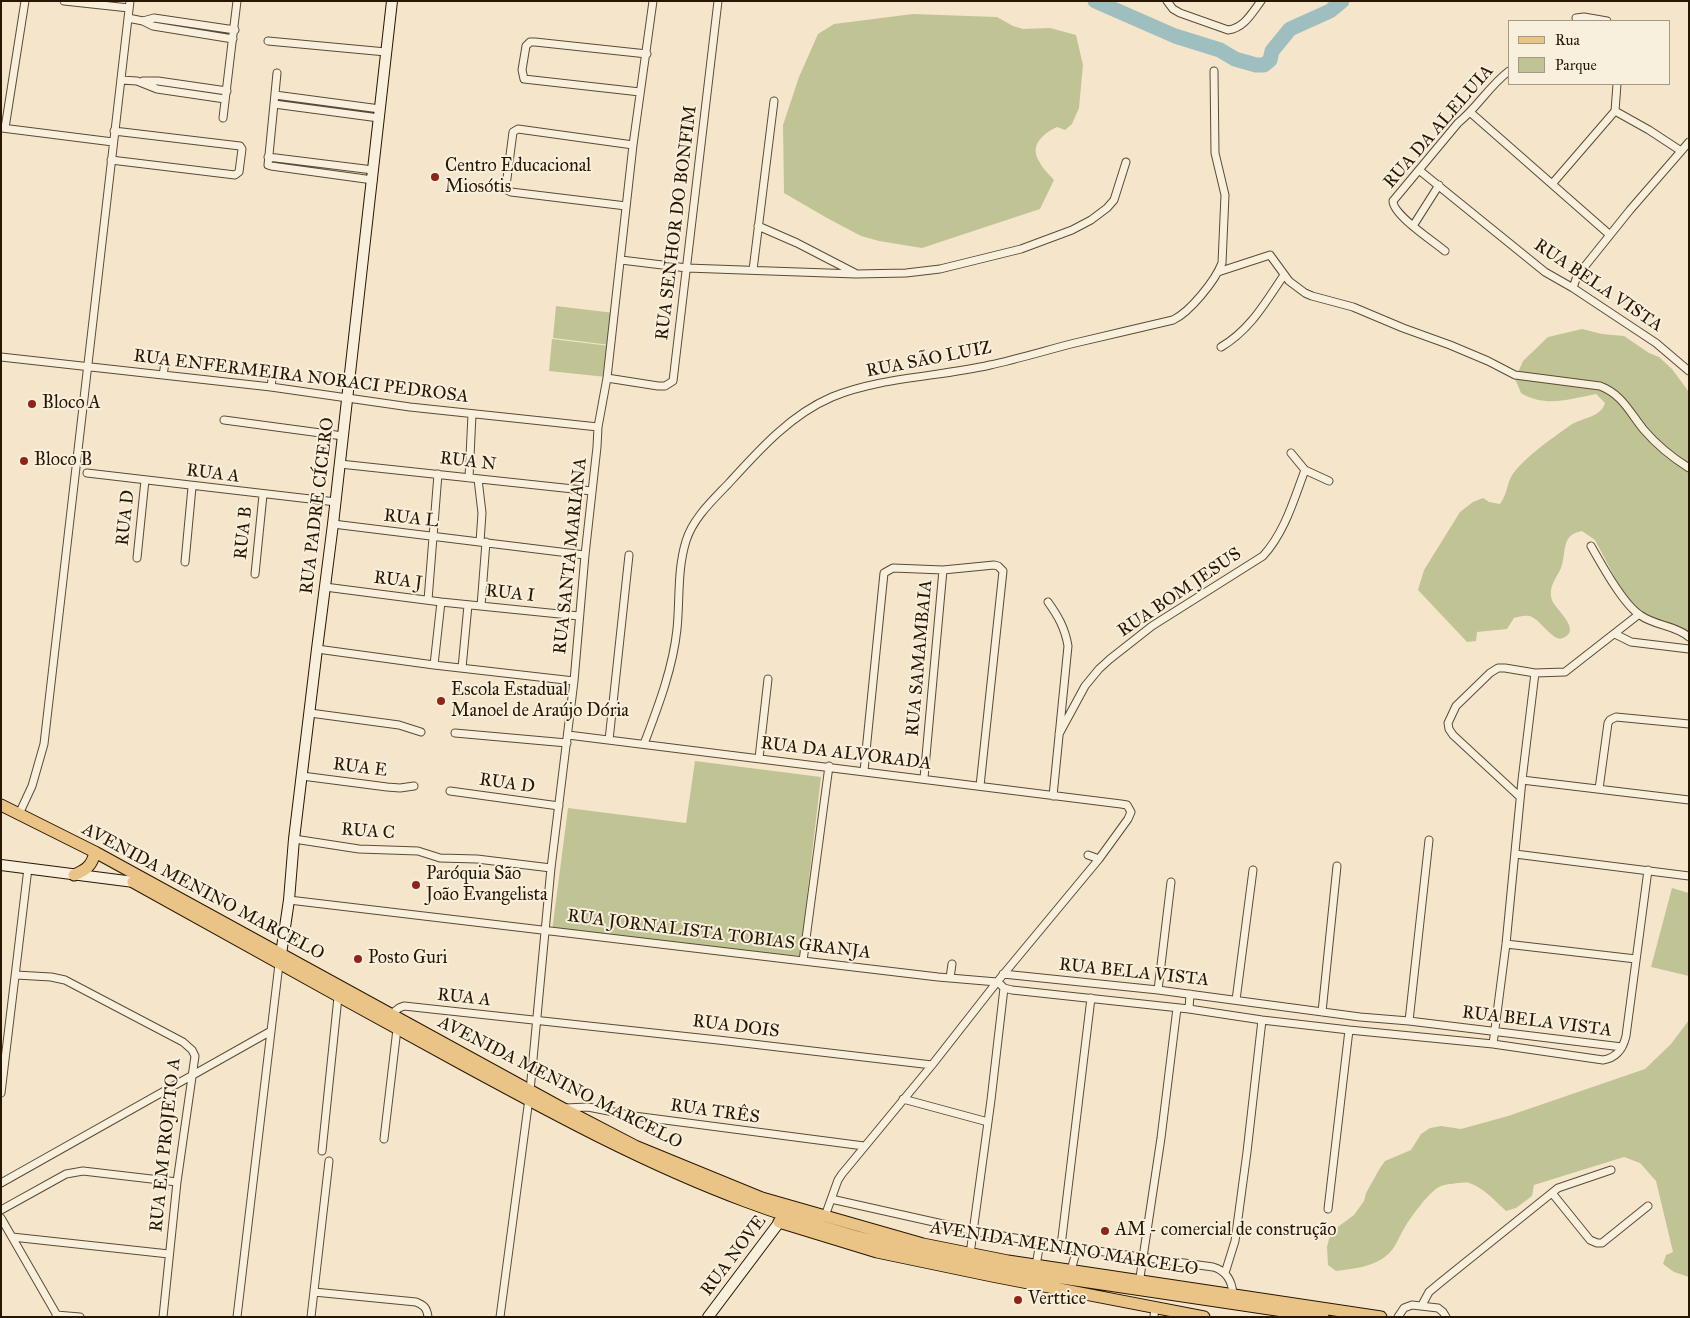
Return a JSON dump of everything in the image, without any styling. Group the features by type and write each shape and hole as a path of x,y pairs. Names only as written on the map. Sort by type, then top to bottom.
{"main road":[{"name":"AVENIDA MENINO MARCELO","path":"1,805 280,959 338,997 397,1029 529,1095 562,1108 636,1146 762,1198 923,1244 970,1254 1072,1270 1178,1295 1323,1317"},
{"name":"AVENIDA MENINO MARCELO","path":"1,812 94,856 134,882 390,1015 607,1141 661,1167 782,1218 852,1234 921,1254 968,1264 1141,1286 1233,1294 1356,1315 1381,1317"},
{"path":"74,875 88,869 94,856"},
{"path":"782,1218 866,1249 1154,1312 1204,1317"},
{"path":"852,1234 866,1249"},
{"path":"1141,1286 1154,1312"},
{"path":"1178,1295 1212,1317"}],"street":[{"path":"25,1 3,128 113,142"},
{"path":"20,814 32,786 44,744 130,5 64,1"},
{"name":"RUA PADRE CÍCERO","path":"280,959 289,900 294,839 336,502 392,1"},
{"name":"RUA SANTA MARIANA","path":"500,1317 529,1095 551,868 574,680 598,426 607,378 633,145 653,1"},
{"name":"RUA SENHOR DO BONFIM","path":"607,378 658,386 664,386 673,381 718,1"},
{"path":"1167,1 1173,9 1180,13 1228,30 1235,29 1245,22 1261,1"},
{"path":"223,118 237,2"},
{"path":"128,18 143,21 153,26 233,38"},
{"path":"143,21 154,18 235,30"},
{"path":"1576,18 1601,20"},
{"path":"268,41 386,52"},
{"path":"640,92 524,79 522,70 526,46 530,42 646,54"},
{"name":"RUA SÃO LUIZ","path":"644,744 661,696 677,630 680,574 686,541 700,514 767,442 790,422 832,397 871,385 989,365 1173,320 1188,311 1218,272 1222,263 1225,195 1215,153 1214,71"},
{"name":"RUA DA ALELUIA","path":"1413,226 1395,209 1393,204 1395,197 1420,170 1458,123 1471,113 1500,78 1508,72"},
{"path":"277,74 268,157 270,166 373,175"},
{"path":"121,80 158,81 226,91"},
{"path":"137,81 157,88 225,99"},
{"path":"1552,184 1615,111 1615,85"},
{"path":"275,94 380,114"},
{"path":"754,270 774,101"},
{"path":"274,104 380,114"},
{"path":"1615,111 1681,151"},
{"path":"1471,113 1610,235"},
{"path":"626,206 511,192 507,190 506,186 513,132 521,129 633,145"},
{"path":"111,160 235,175 239,172 242,149 240,146 114,131"},
{"path":"1573,288 1578,276 1610,235 1689,142"},
{"path":"621,260 687,268 856,274 906,273 940,269 1021,248 1072,230 1091,220 1111,204 1126,162"},
{"name":"RUA BELA VISTA","path":"1420,170 1544,272 1573,288 1656,343 1689,371"},
{"path":"1439,185 1413,226 1445,251"},
{"path":"758,226 797,242 856,274"},
{"path":"1218,272 1270,255 1284,275 1305,293 1312,296 1353,307 1450,345 1515,375 1607,388 1617,395 1644,430 1660,446 1689,468"},
{"path":"1221,347 1236,338 1254,319 1284,275"},
{"name":"RUA ENFERMEIRA NORACI PEDROSA","path":"1,357 347,397 410,407 598,426"},
{"path":"164,375 165,363"},
{"path":"271,388 272,379"},
{"path":"468,478 472,414"},
{"path":"224,420 343,436"},
{"path":"1291,453 1305,470 1328,481"},
{"name":"RUA N","path":"340,464 592,491"},
{"name":"RUA BOM JESUS","path":"1059,734 1085,686 1110,659 1152,626 1263,556 1274,545 1305,470"},
{"name":"RUA A","path":"87,473 192,487 336,502"},
{"path":"428,600 438,474"},
{"path":"478,479 483,542 481,606"},
{"name":"RUA D","path":"137,558 144,480"},
{"path":"185,562 192,487"},
{"name":"RUA B","path":"255,574 263,495"},
{"name":"RUA L","path":"333,524 585,555"},
{"path":"1590,546 1616,586 1638,614 1647,620 1683,632 1689,637"},
{"path":"608,740 629,555"},
{"path":"864,771 883,577 888,570 893,568 943,570 994,565 1003,571 980,786"},
{"name":"RUA SAMAMBAIA","path":"924,778 943,570"},
{"name":"RUA J","path":"325,587 468,605"},
{"path":"434,665 441,602"},
{"path":"1048,602 1066,632 1068,646 1053,796"},
{"path":"462,668 468,605"},
{"name":"RUA I","path":"468,605 579,616"},
{"path":"1520,797 1453,735 1448,723 1456,706 1490,673 1498,668 1535,673 1565,672 1638,614"},
{"path":"1615,634 1631,642 1689,649"},
{"path":"317,649 434,665 574,680"},
{"path":"1493,1044 1506,944 1520,797 1535,673"},
{"path":"759,758 768,679"},
{"path":"310,713 399,724 421,732"},
{"path":"1599,789 1608,723 1613,718 1689,724"},
{"path":"455,733 567,743"},
{"name":"RUA DA ALVORADA","path":"568,735 924,778 1121,804 1128,807 1131,812 1130,816 1099,858"},
{"path":"803,961 829,766"},
{"name":"RUA E","path":"302,776 387,787 414,786"},
{"path":"1522,780 1689,800"},
{"name":"RUA D","path":"450,791 560,806"},
{"name":"RUA C","path":"294,839 359,849 418,850 440,858 477,859 551,868"},
{"path":"1409,1021 1429,840"},
{"path":"1515,854 1689,876"},
{"path":"825,1216 838,1180 864,1146 1099,858 1088,855"},
{"path":"1,865 134,882"},
{"path":"1322,1012 1337,866"},
{"path":"1,1093 28,868"},
{"path":"1236,1000 1253,870"},
{"path":"1622,1047 1626,1036 1648,870"},
{"path":"1158,990 1171,882"},
{"name":"RUA JORNALISTA TOBIAS GRANJA","path":"289,900 997,982"},
{"path":"1506,944 1636,958"},
{"path":"237,1317 280,959"},
{"path":"950,978 952,964"},
{"name":"RUA BELA VISTA","path":"1003,974 1158,990 1360,1017 1409,1021 1622,1047"},
{"name":"RUA EM PROJETO A","path":"16,975 51,977 65,980 183,1042 192,1050 195,1056 177,1182 163,1317"},
{"path":"970,1254 1004,988 997,982"},
{"name":"RUA BELA VISTA","path":"1004,988 1189,1009 1349,1030 1493,1044 1603,1060 1615,1056 1622,1047"},
{"path":"1189,1009 1190,994"},
{"path":"322,1151 338,997"},
{"path":"1061,1246 1091,998"},
{"name":"RUA A","path":"390,1015 404,1006 537,1020"},
{"path":"1141,1286 1177,1008"},
{"path":"1358,1031 1360,1017"},
{"name":"RUA DOIS","path":"537,1020 932,1065"},
{"path":"1225,1273 1235,1241 1262,1020"},
{"path":"384,1139 397,1029"},
{"path":"1328,1210 1349,1030"},
{"path":"1,1183 271,1031"},
{"path":"903,1099 988,1122"},
{"name":"RUA TRÊS","path":"562,1108 588,1107 643,1118 864,1146"},
{"path":"311,1317 329,1162"},
{"path":"1,1210 66,1174 75,1171 83,1170 177,1182"},
{"path":"1422,1305 1429,1292 1552,1193 1564,1185 1611,1170"},
{"path":"1552,1193 1590,1240 1597,1243 1602,1243 1648,1206"},
{"path":"831,1199 1040,1243 1213,1267 1225,1273 1232,1285 1233,1294"},
{"path":"1,1218 57,1316 80,1317"},
{"name":"RUA NOVE","path":"708,1317 782,1218"},
{"path":"12,1237 169,1254"},
{"path":"1036,1265 1040,1243"},
{"path":"1072,1270 1077,1249"},
{"path":"314,1292 416,1302 426,1308 428,1316"},
{"path":"1398,1317 1404,1308 1422,1305 1441,1310 1446,1317"}],"green space":[{"path":"913,14 997,17 1023,29 1050,28 1076,35 1083,65 1079,108 1072,124 1065,130 1057,127 1052,130 1039,140 1037,145 1036,155 1044,169 1054,180 1040,209 922,248 861,236 784,193 783,125 799,77 818,34 834,24"},
{"path":"556,306 614,313 610,345 553,338"},
{"path":"1582,329 1602,334 1624,336 1649,353 1659,357 1672,369 1689,392 1689,632 1655,623 1639,610 1623,593 1595,540 1582,531 1570,536 1567,541 1563,562 1551,591 1554,604 1569,625 1570,630 1568,634 1559,639 1538,621 1526,616 1514,618 1507,629 1477,632 1476,641 1467,642 1418,590 1424,570 1460,512 1473,502 1483,498 1489,502 1500,504 1510,479 1520,465 1573,424 1594,415 1602,408 1605,403 1596,394 1558,401 1530,398 1521,393 1515,379 1523,361 1548,337"},
{"path":"552,339 610,346 606,377 549,371"},
{"path":"695,761 821,777 800,956 552,931 568,808 686,823"},
{"path":"1672,888 1689,893 1689,976 1651,967"},
{"path":"1689,1020 1689,1277 1674,1272 1663,1264 1666,1255 1673,1252 1656,1181 1640,1163 1624,1157 1534,1185 1532,1196 1516,1208 1506,1211 1489,1195 1469,1183 1441,1186 1420,1205 1392,1250 1381,1260 1362,1267 1336,1271 1328,1265 1327,1247 1335,1229 1354,1215 1364,1201 1366,1193 1385,1161 1411,1150 1421,1134 1430,1128 1441,1126 1461,1129 1508,1116 1645,1069 1671,1044"}],"waterway":[{"path":"1095,1 1175,36 1220,50 1235,59 1256,65 1264,65 1270,60 1272,51 1290,29 1330,11 1342,1"}],"place":[{"name":"Centro Educacional Miosótis","path":"435,177"},
{"name":"Bloco A","path":"32,404"},
{"name":"Bloco B","path":"24,461"},
{"name":"Escola Estadual Manoel de Araújo Dória","path":"441,701"},
{"name":"Paróquia São João Evangelista","path":"416,885"},
{"name":"Posto Guri","path":"358,959"},
{"name":"AM - comercial de construção","path":"1105,1231"},
{"name":"Verttice","path":"1018,1300"}]}
